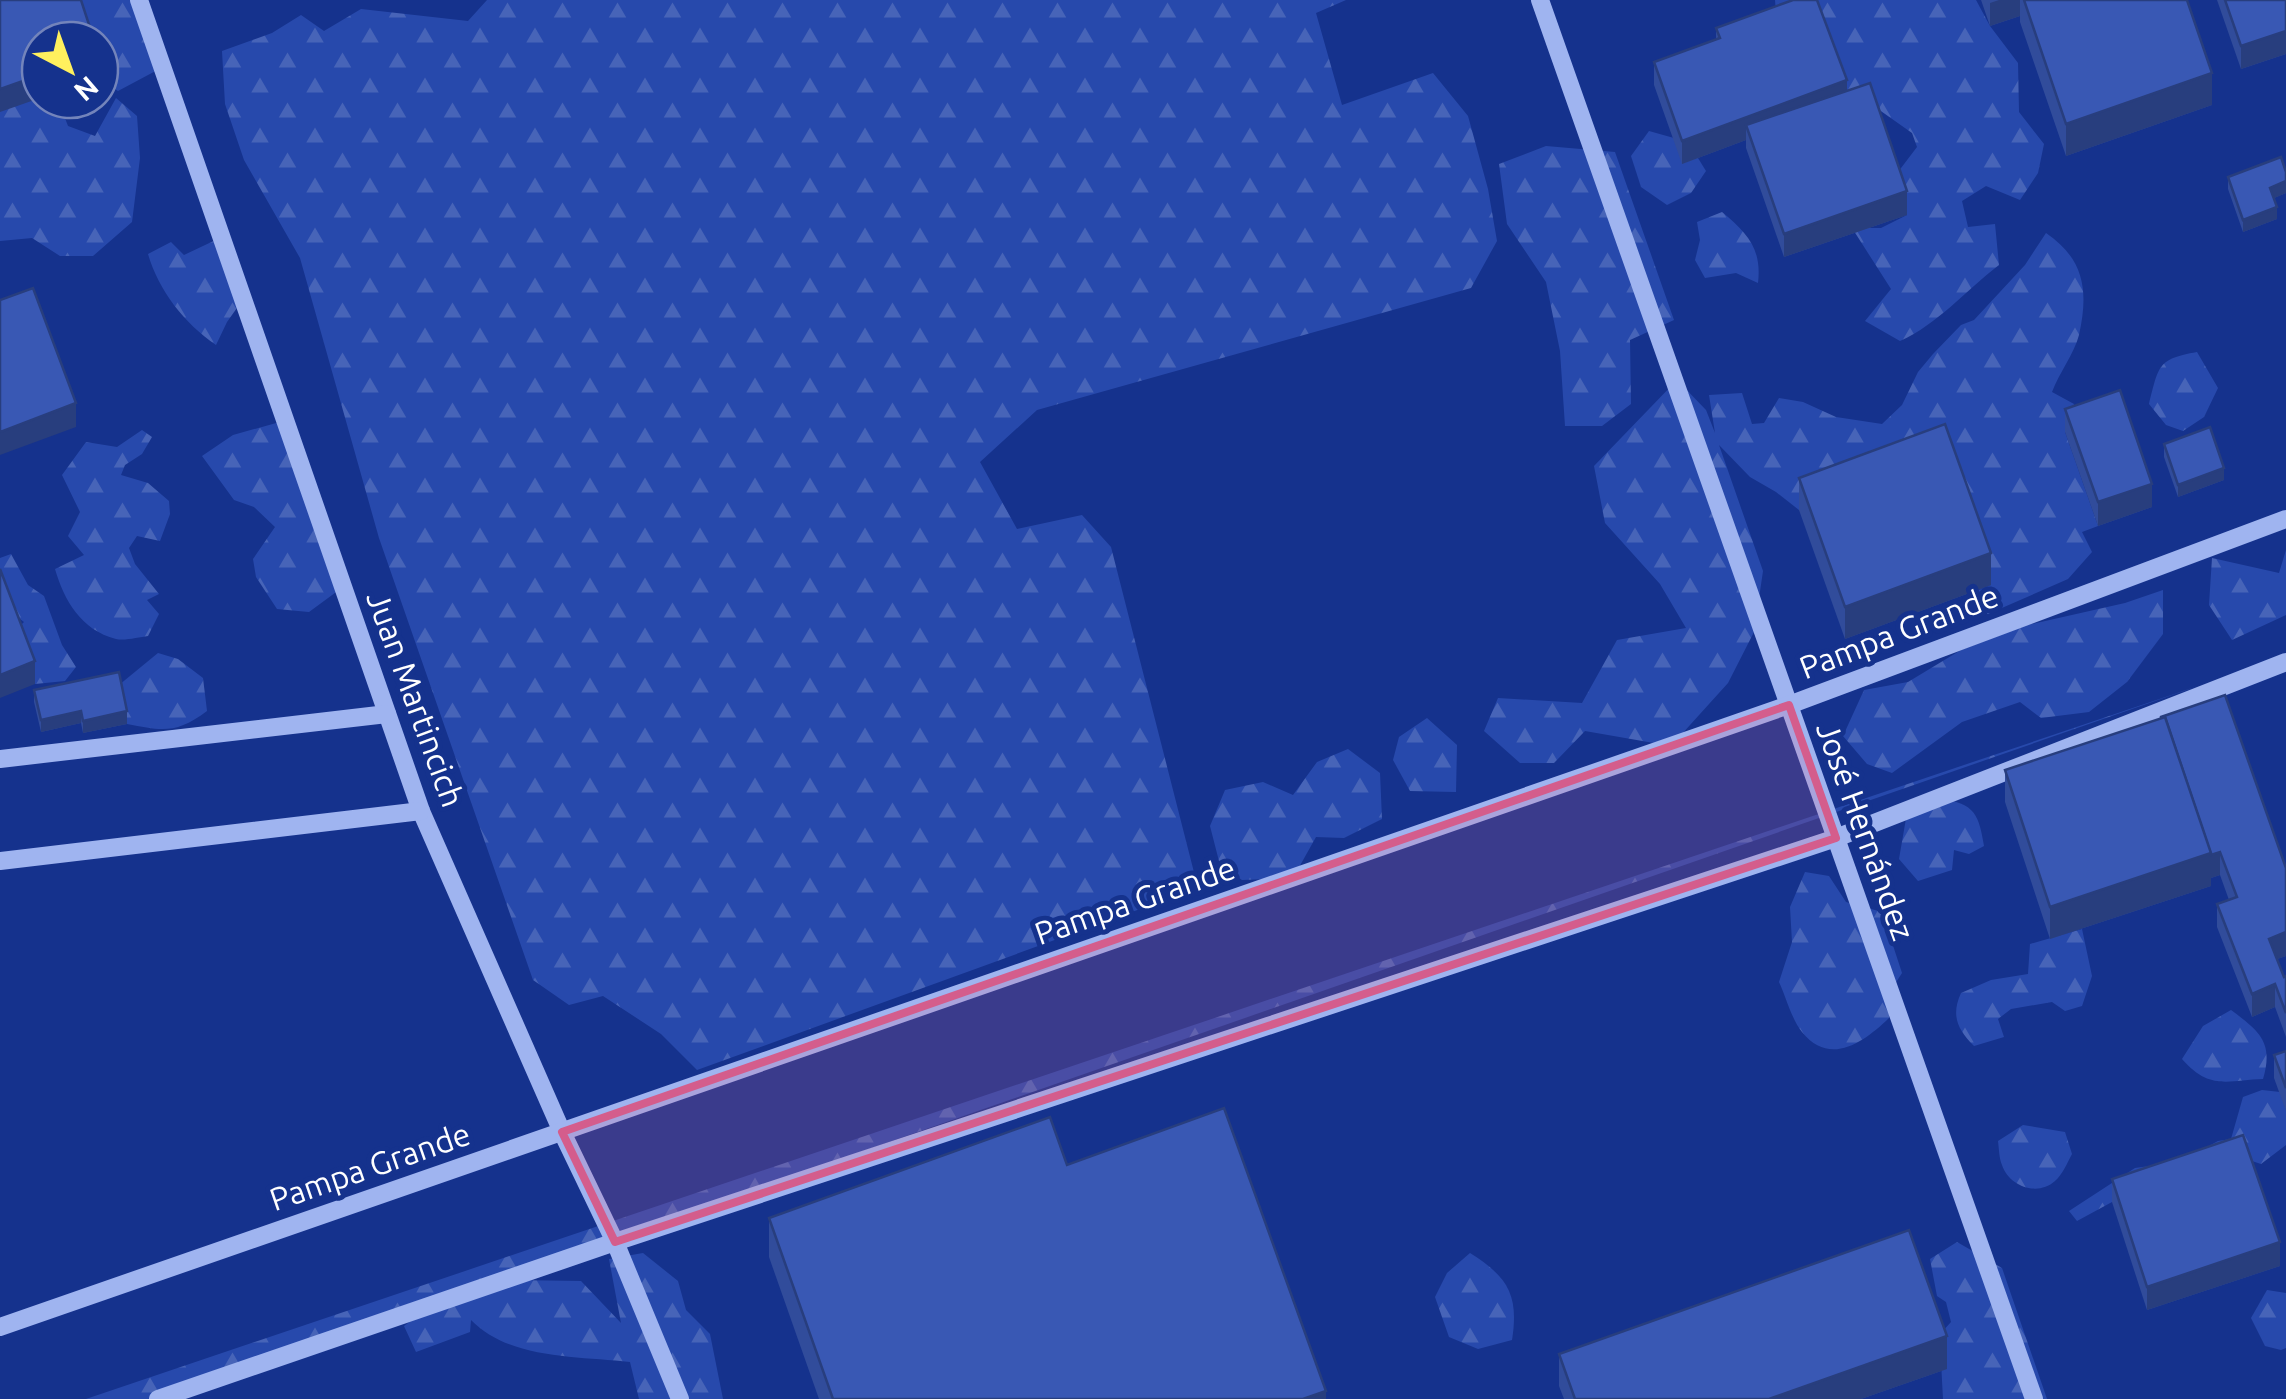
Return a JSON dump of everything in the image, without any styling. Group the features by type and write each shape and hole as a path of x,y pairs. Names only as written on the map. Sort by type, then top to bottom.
{"street":[{"name":"Juan Martincich","path":"139,0 421,811 562,1132 615,1242 680,1399"},
{"name":"José Hernández","path":"1540,0 2034,1399"},
{"name":"Pampa Grande","path":"0,1327 1789,705 2286,519"},
{"path":"158,1399 615,1242 1836,838 2286,662"},
{"path":"0,759 387,714"},
{"path":"0,861 421,811"}],"highlighted area":[{"path":"1789,705 1836,838 615,1242 562,1132"}],"green space":[{"path":"76,0 135,0 163,67 120,90 120,20 74,20"},
{"path":"487,0 1346,0 1316,13 1342,105 1433,73 1468,116 1497,241 1471,288 1037,410 980,462 1017,529 1082,515 1111,547 1198,888 697,1070 661,1034 603,996 569,1005 533,980 379,538 300,258 244,160 225,104 222,51 272,33 301,15 324,31 361,9 468,21"},
{"path":"1775,0 1976,0 2018,63 2019,112 2044,144 2038,173 2020,200 1986,186 1962,201 1968,227 1995,224 1999,265 1939,316 1900,341 1865,321 1891,289 1852,228 1881,228 1907,215 1895,176 1917,147 1912,133 1878,109 1860,115 1776,12"},
{"path":"20,98 20,120 66,120 68,126 95,136 104,120 120,120 120,101 137,116 140,158 132,222 93,256 60,256 32,238 0,241 0,108"},
{"path":"1649,131 1688,142 1706,171 1691,193 1667,205 1641,187 1631,156"},
{"path":"1546,146 1615,152 1674,320 1630,340 1631,404 1602,426 1565,426 1560,351 1546,282 1507,224 1499,164"},
{"path":"1722,212 1751,242 1758,260 1758,283 1736,273 1705,278 1695,260 1700,240 1697,222"},
{"path":"2046,233 2069,254 2083,290 2079,335 2052,392 2074,404 2065,432 2098,526 2082,532 2092,552 2068,579 1988,614 1967,595 1991,585 1799,510 1750,477 1719,445 1763,571 1754,632 1728,683 1671,746 1585,731 1554,763 1520,763 1484,731 1498,698 1582,703 1617,640 1686,628 1660,584 1605,523 1594,466 1677,380 1706,410 1715,433 1709,395 1742,393 1752,424 1764,423 1779,398 1803,402 1836,417 1882,424 1902,405 1918,372 1933,354 1961,325 1974,320 2025,265"},
{"path":"222,237 244,298 216,345 174,305 148,254 171,242 184,255"},
{"path":"2197,352 2218,388 2204,417 2183,431 2166,425 2149,404 2162,366"},
{"path":"287,420 343,587 309,612 277,609 256,577 253,559 275,527 254,507 234,500 202,456 233,435"},
{"path":"142,430 152,437 142,454 125,465 121,475 148,483 169,501 170,514 160,541 137,536 129,548 135,564 159,594 147,600 159,614 148,636 120,639 104,635 84,621 59,581 55,569 84,555 68,536 80,512 62,475 86,442 117,447"},
{"path":"2286,550 2286,615 2232,640 2209,605 2212,558 2279,573"},
{"path":"11,554 28,585 44,596 62,645 76,667 65,681 35,684 7,639 24,622 0,604 0,558"},
{"path":"2163,590 2163,634 2127,682 2089,712 2041,718 2020,702 1962,722 1892,773 1867,764 1843,736 1864,690 1908,682 1961,650 2027,625 2125,603"},
{"path":"158,653 178,659 203,678 207,711 169,729 127,724 119,685"},
{"path":"2201,685 151,1399 86,1399"},
{"path":"1427,718 1457,745 1456,792 1410,791 1393,760 1399,737"},
{"path":"1348,749 1380,773 1382,819 1344,838 1316,837 1293,878 1242,880 1220,865 1210,826 1225,790 1263,782 1293,795 1317,762"},
{"path":"1934,797 1971,810 1979,823 1984,846 1969,854 1954,850 1952,870 1918,881 1899,859 1908,807"},
{"path":"1805,872 1829,876 1846,902 1882,912 1902,973 1891,990 1889,1018 1847,1047 1824,1048 1802,1032 1779,982 1792,942 1790,907"},
{"path":"2082,929 2092,976 2082,1006 2065,1011 2052,1002 2011,1009 1998,1019 2004,1037 1974,1046 1957,1021 1961,993 1991,980 2028,974 2030,944"},
{"path":"2231,1010 2262,1038 2267,1056 2263,1079 2211,1080 2182,1059 2203,1026"},
{"path":"2262,1090 2280,1092 2286,1110 2286,1145 2261,1164 2243,1158 2112,1202 2077,1221 2069,1211 2135,1168 2179,1162 2218,1141 2231,1139 2243,1097"},
{"path":"2023,1125 2065,1132 2072,1154 2048,1186 2032,1189 2017,1184 2002,1165 1998,1141"},
{"path":"1957,1242 2002,1268 2047,1399 1943,1399 1941,1361 1932,1343 1951,1322 1946,1302 1937,1296 1930,1259"},
{"path":"643,1253 678,1281 686,1310 710,1334 723,1399 639,1399 630,1362 525,1349 505,1343 471,1320 470,1332 416,1352 404,1326 420,1314 510,1280 581,1281 621,1323 609,1259"},
{"path":"1470,1253 1494,1270 1508,1289 1514,1311 1512,1340 1478,1349 1449,1337 1435,1297 1447,1273"},
{"path":"2267,1290 2286,1293 2286,1348 2281,1350 2265,1346 2251,1318"}],"building":[{"path":"0,0 81,0 88,20 20,20 20,82 0,89"},
{"path":"1793,0 1817,0 1847,80 1682,141 1654,62 1720,38 1716,28"},
{"path":"2024,0 2187,0 2212,73 2066,124"},
{"path":"2225,0 2286,0 2286,31 2241,46"},
{"path":"1870,83 1907,191 1784,234 1746,125"},
{"path":"2281,157 2286,181 2270,188 2277,207 2243,220 2228,177"},
{"path":"33,288 76,403 0,432 0,300"},
{"path":"2120,390 2152,484 2098,502 2065,409"},
{"path":"1945,424 1991,553 1845,607 1799,478"},
{"path":"2210,427 2224,468 2178,485 2164,444"},
{"path":"0,569 35,661 0,675"},
{"path":"119,672 127,711 83,721 81,711 41,720 34,690"},
{"path":"2225,695 2286,868 2286,932 2269,939 2286,976 2286,1013 2275,984 2252,994 2217,904 2237,897 2220,852 2211,855 2165,717 2161,718"},
{"path":"2165,717 2211,853 2050,907 2005,770"},
{"path":"2286,1051 2286,1088 2274,1055"},
{"path":"1224,1108 1326,1391 1303,1399 833,1399 769,1218 1050,1117 1067,1165"},
{"path":"2243,1135 2280,1242 2147,1287 2112,1179"},
{"path":"1909,1230 1947,1336 1769,1399 1575,1399 1559,1354"}]}
